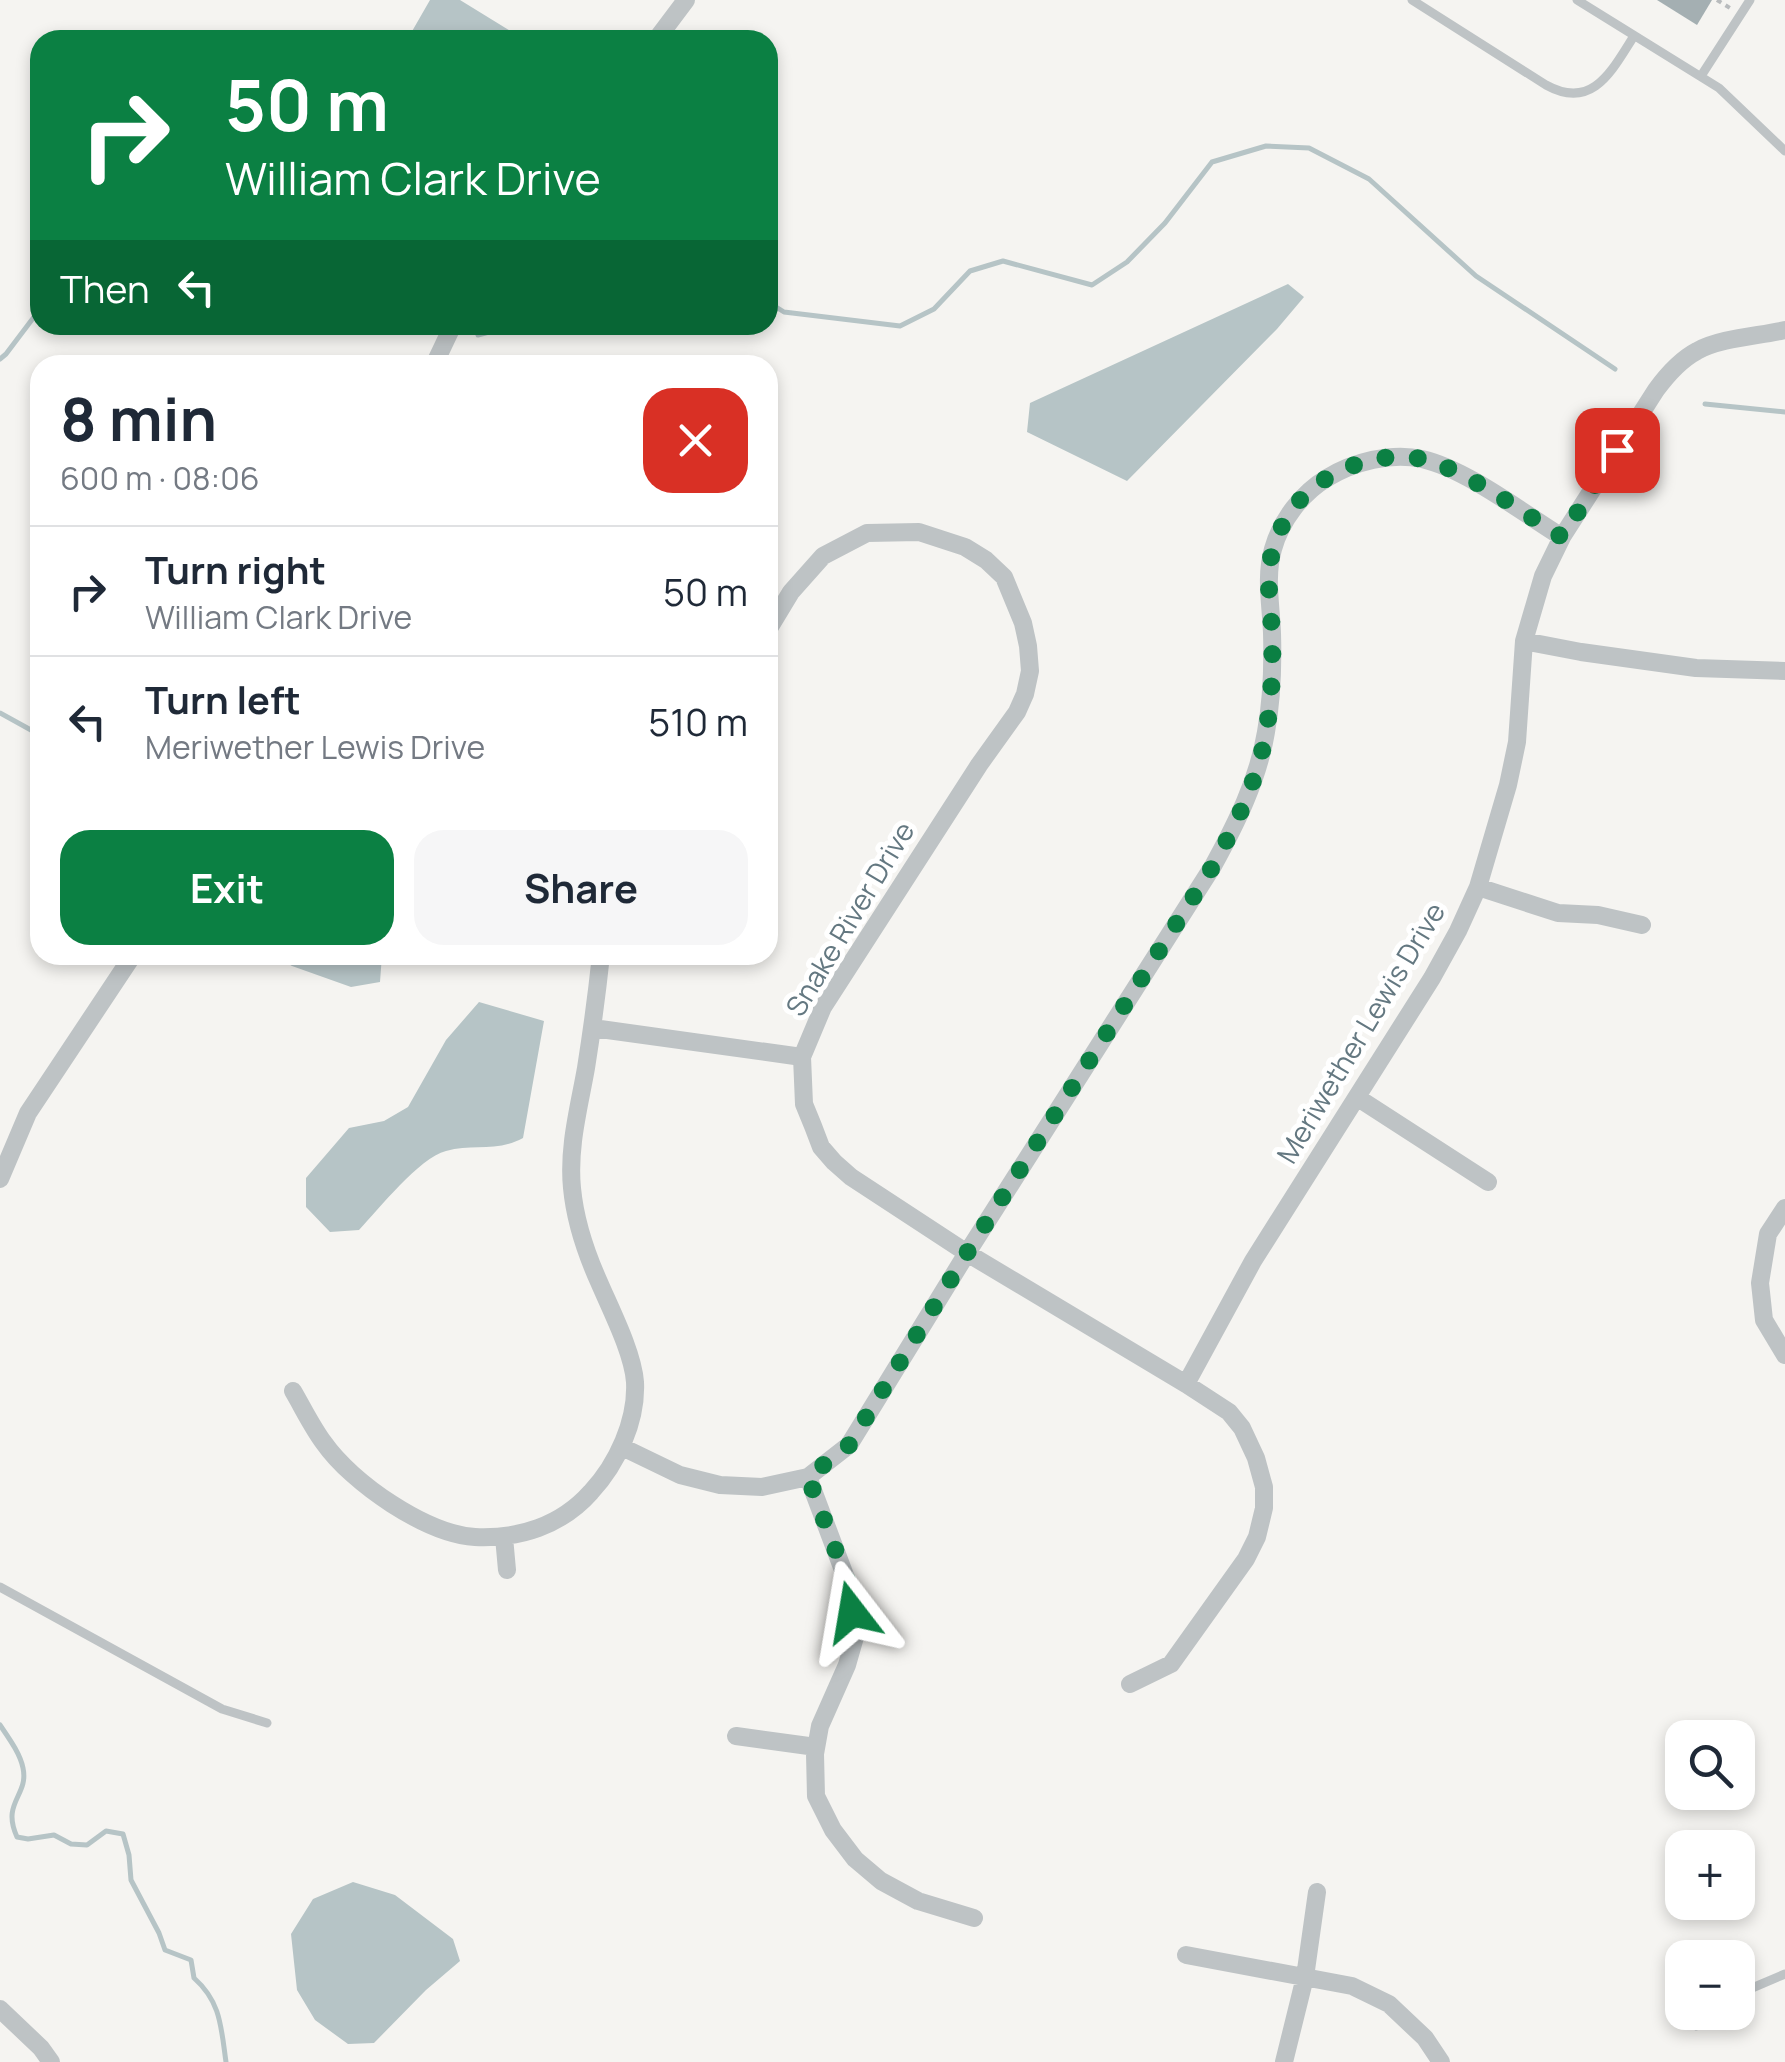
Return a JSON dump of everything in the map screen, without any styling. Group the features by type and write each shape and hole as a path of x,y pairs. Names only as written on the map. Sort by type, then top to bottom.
{"street":[{"path":"664,30 686,0"},
{"name":"Meriwether Lewis Drive","path":"1186,1384 1252,1262 1440,962 1478,887 1508,786 1516,742 1524,640 1542,576 1562,537 1672,370 1695,351 1711,345 1785,330"},
{"path":"622,1447 680,1476 720,1485 762,1487 808,1477 849,1445 1236,825 1254,780 1266,734 1273,680 1268,589 1273,550 1286,518 1310,488 1346,467 1384,458 1420,458 1456,470 1562,537"},
{"name":"Snake River Drive","path":"778,614 823,556 867,533 919,532 965,547 986,560 1004,578 1022,623 1030,671 1017,712 823,1007 802,1057 804,1104 822,1146 851,1178 967,1253 1186,1384 1229,1412 1242,1428 1264,1487 1264,1508 1256,1537 1246,1559 1171,1664 1130,1684"},
{"path":"1524,640 1696,668 1785,671"},
{"path":"1478,887 1558,913 1598,916 1642,926"},
{"path":"0,1179 28,1112 125,965"},
{"path":"293,1391 324,1444 344,1466 397,1508 429,1526 459,1536 504,1537 544,1527 589,1496 607,1474 630,1426 635,1382 622,1333 596,1277 577,1221 570,1157 601,965"},
{"path":"592,1028 802,1057"},
{"path":"1358,1098 1488,1182"},
{"path":"1785,1208 1768,1234 1760,1283 1764,1320 1785,1355"},
{"path":"808,1477 849,1586 855,1637 820,1726 816,1796 833,1830 854,1858 880,1881 918,1900 974,1918"},
{"path":"504,1537 507,1570"},
{"path":"736,1736 816,1747"},
{"path":"1284,2062 1305,1977 1317,1892"},
{"path":"1186,1955 1352,1986 1389,2004 1424,2038 1441,2062"},
{"path":"0,2008 50,2062"}],"lane":[{"path":"1412,0 1546,85 1565,93 1580,93 1597,86 1634,36"},
{"path":"1577,0 1719,88 1785,151"},
{"path":"1701,76 1750,0"},
{"path":"0,1587 222,1709 267,1722"},
{"path":"1755,1987 1785,1974"}],"path":[{"path":"1717,0 1730,8"}],"shaded area":[{"path":"430,0 460,0 509,30 413,30"},
{"path":"1288,284 1304,297 1127,481 1027,432 1030,403"},
{"path":"381,965 380,982 351,987 292,966"},
{"path":"479,1002 544,1021 523,1138 435,1156 412,1174 359,1230 330,1232 306,1207 306,1178 349,1128 384,1121 408,1107 446,1040"},
{"path":"353,1882 395,1895 453,1939 460,1961 374,2043 348,2044 315,2020 297,1990 291,1934 313,1899"}],"building":[{"path":"1657,0 1712,0 1697,25"}],"waterway":[{"path":"778,308 900,326 934,309 970,271 1003,261 1092,285 1127,262 1165,223 1212,162 1266,146 1309,148 1369,179 1476,276 1615,369"},
{"path":"0,359 30,322"},
{"path":"1705,404 1785,412"},
{"path":"0,713 30,730"},
{"path":"0,1725 23,1768 24,1778 12,1815 17,1837 54,1835 71,1844 87,1845 106,1831 123,1834 131,1880 165,1950 191,1960 194,1978 215,2006 226,2062"}],"route":[{"path":"852,1612 849,1586 808,1477 849,1445 1236,825 1254,780 1266,734 1273,680 1268,589 1273,550 1286,518 1310,488 1346,467 1384,458 1420,458 1456,470 1562,537 1617,450"}]}
